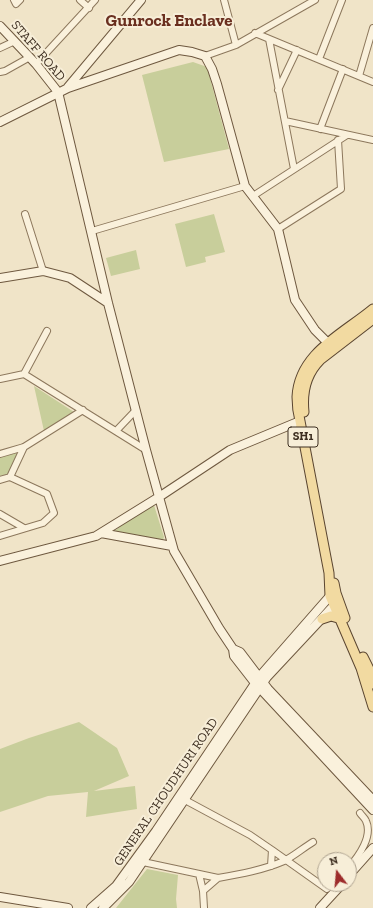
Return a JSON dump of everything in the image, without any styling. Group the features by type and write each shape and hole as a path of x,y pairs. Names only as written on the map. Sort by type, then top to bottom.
{"main road":[{"path":"68,88 141,0"},
{"name":"STAFF ROAD","path":"0,26 30,57 58,92"},
{"path":"0,122 58,92 179,50 205,56 212,69 217,84 245,186 278,229 295,300 315,330 328,343"},
{"path":"58,92 108,303 174,551 218,628 233,649 240,652 259,683 373,810"},
{"path":"0,278 42,271 70,278 108,303"},
{"name":"SH1","path":"373,309 313,356 304,368 300,377 297,397 300,421 328,573 338,618 361,668 373,707"},
{"name":"SH1","path":"373,320 320,360 312,368 308,376 303,397 334,599 345,618 369,669 373,684"},
{"path":"0,561 96,536 159,497 230,450 300,421"},
{"path":"102,532 172,546"},
{"path":"259,683 322,619 334,599"},
{"path":"103,908 129,882 143,862 185,800 259,683 334,599"},
{"path":"322,619 331,616 338,618"},
{"path":"259,683 373,800"},
{"name":"GENERAL CHOUDHURI ROAD","path":"91,908 116,886 259,683"},
{"path":"357,867 372,849"},
{"path":"320,908 335,892"},
{"path":"0,897 66,908"},
{"path":"0,901 35,908"}],"street":[{"path":"14,0 16,4 20,0"},
{"path":"80,0 88,8"},
{"path":"36,64 96,0"},
{"path":"224,0 236,44"},
{"path":"205,56 236,44 315,0"},
{"path":"319,59 342,0"},
{"path":"359,76 373,28"},
{"path":"255,33 373,82"},
{"path":"269,39 294,169"},
{"path":"0,48 15,41"},
{"path":"278,90 297,50"},
{"path":"0,72 5,71 30,57"},
{"path":"320,129 343,69"},
{"path":"284,121 373,140"},
{"path":"253,196 347,135"},
{"path":"278,229 341,189 338,140"},
{"path":"92,232 245,186"},
{"path":"25,214 42,271"},
{"path":"24,374 46,331"},
{"path":"0,379 24,374 146,450"},
{"path":"0,454 24,447 82,410"},
{"path":"116,431 136,410"},
{"path":"10,477 24,447"},
{"path":"0,480 10,477 47,494 54,513 43,523 0,536"},
{"path":"0,514 24,528"},
{"path":"185,800 250,835 317,883"},
{"path":"357,857 366,842 369,832 367,821 360,814"},
{"path":"143,862 218,878 249,873 271,866 285,860 313,842"},
{"path":"271,866 272,850"},
{"path":"199,874 204,908"},
{"path":"202,891 218,878"}],"green space":[{"path":"193,62 207,67 229,149 164,162 142,75"},
{"path":"214,214 225,252 205,257 206,262 186,267 175,224"},
{"path":"136,250 140,269 111,276 106,258"},
{"path":"34,386 74,412 44,431"},
{"path":"20,451 8,474 0,476 0,456"},
{"path":"153,502 164,537 163,540 113,532"},
{"path":"79,722 117,748 129,776 94,791 135,786 137,809 86,817 88,792 48,796 0,812 0,749"},
{"path":"147,869 178,875 176,899 177,908 116,908"}],"district":[{"name":"Gunrock Enclave","path":"169,21"}]}
